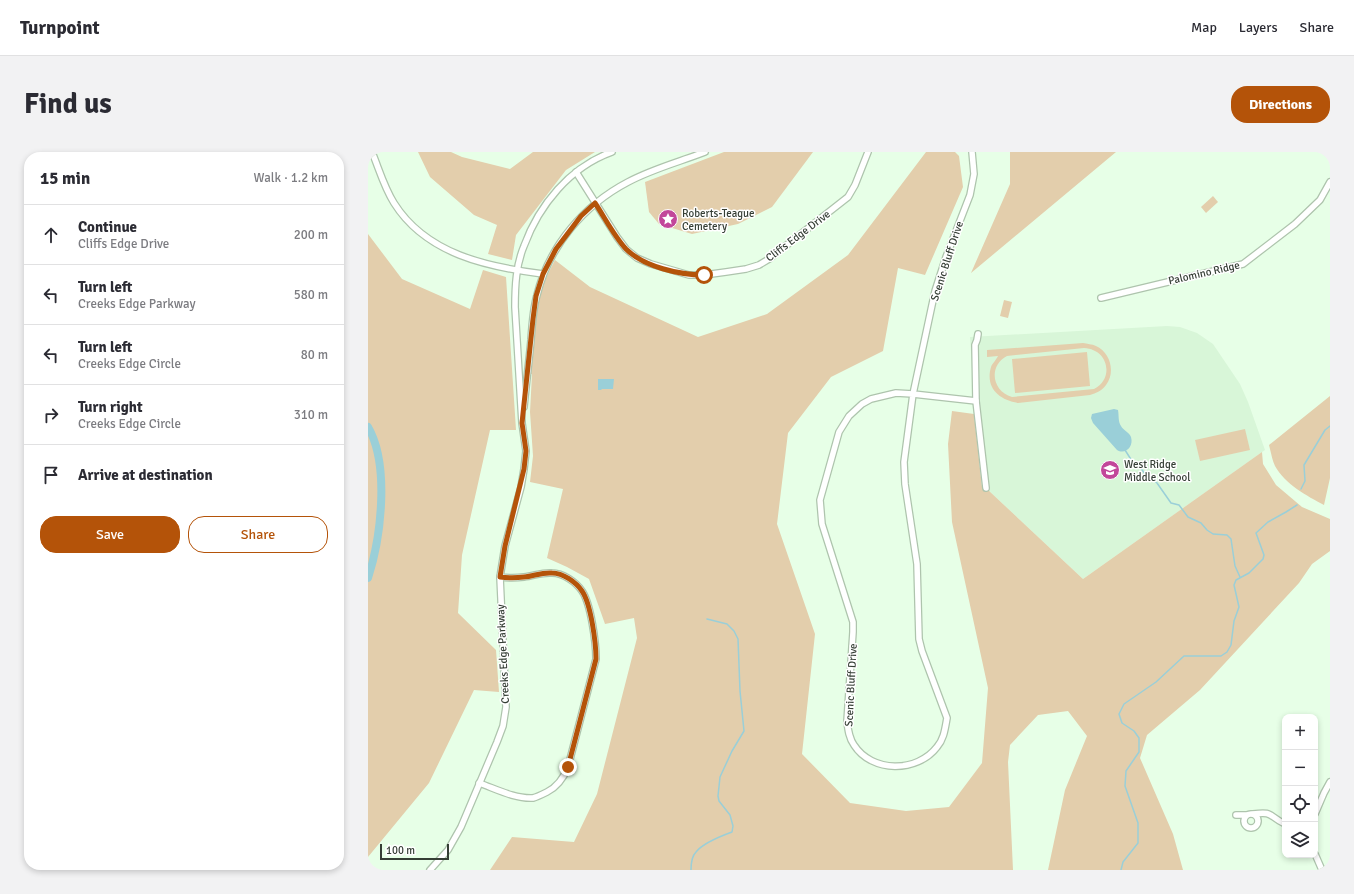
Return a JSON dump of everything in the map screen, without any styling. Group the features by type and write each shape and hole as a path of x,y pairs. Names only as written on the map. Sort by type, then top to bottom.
{"street":[{"path":"372,152 385,186 395,204 418,232 444,250 474,261 517,271 543,274"},
{"name":"Creeks Edge Parkway","path":"430,870 448,850 461,827 503,726 506,707 500,577 505,546 524,469 526,451 522,423 515,307 517,271 523,247 540,212 563,184 576,172 591,162 612,152"},
{"name":"Creeks Edge Parkway","path":"522,423 536,296 543,274 559,244 581,216 595,203 628,181 705,152"},
{"name":"Cliffs Edge Drive","path":"576,172 626,249 636,258 651,264 690,275 704,275 746,269 768,259 848,196 855,185 868,152"},
{"name":"Scenic Bluff Drive","path":"972,152 974,174 970,194 934,291 913,394 904,462 905,484 917,564 919,639 946,718 945,730 932,754 915,763 904,766 884,765 864,756 854,745 848,734 847,722 853,622 822,524 820,500 839,432 849,416 862,404 879,396 896,393 913,394 976,401"},
{"name":"Palomino Ridge","path":"1101,298 1172,280 1238,266 1249,260 1295,224 1320,200 1330,182"},
{"path":"978,334 975,345 976,401 986,488"},
{"path":"479,783 514,796 534,798 551,790 559,783 565,775 568,767 596,659 596,649 588,604 583,591 575,583 564,576 553,573 542,573 512,578 500,577"},
{"path":"1318,807 1330,782"},
{"path":"1236,815 1265,812 1271,814 1282,822"},
{"path":"1246,815 1244,824 1247,827 1252,828 1256,826 1258,822 1257,817 1253,814"},
{"path":"1317,858 1322,870"}],"shaded area":[{"path":"418,152 451,152 462,157 510,169 533,152 595,152 566,170 516,235 512,260 488,254 497,225 474,215 430,177"},
{"path":"724,152 813,152 772,207 738,224 692,234 659,224 649,212 645,182"},
{"path":"926,152 955,152 959,156 963,187 925,275 898,268 883,351 831,377 788,433 777,524 815,634 802,754 850,803 906,811 949,807 982,763 988,688 952,522 948,444 952,411 974,414 982,487 987,489 1083,579 1262,452 1263,464 1276,485 1302,507 1330,519 1330,551 1312,564 1299,583 1200,690 1147,735 1140,758 1173,834 1183,870 1048,870 1065,790 1087,736 1068,711 1038,715 1010,745 1008,762 1013,870 490,870 512,837 574,842 597,794 637,638 634,618 605,624 589,579 547,558 563,489 530,482 533,456 530,412 532,374 530,374 534,328 538,305 545,280 555,260 590,287 698,337 767,314 848,255"},
{"path":"1010,152 1116,152 971,273 1010,184"},
{"path":"1213,196 1218,202 1206,213 1201,207"},
{"path":"368,234 402,279 470,309 483,270 506,277 516,430 490,430 462,555 458,613 496,650 499,692 474,690 429,783 368,857"},
{"path":"1004,300 1012,302 1008,318 1000,316"},
{"name":"West Ridge Middle School","path":"1167,326 1180,327 1197,333 1213,344 1240,384 1265,450 1083,579 986,488 974,403 970,337"},
{"path":"1083,343 1091,344 1101,349 1105,353 1110,363 1111,374 1109,380 1099,392 1090,395 1018,403 1000,396 992,387 990,381 991,367 998,356 987,357 987,350","holes":["1084,348 1099,353 1106,365 1105,378 1101,384 1094,389 1012,397 1005,394 1000,389 995,378 997,366 1001,360 1007,356"]},
{"path":"1087,352 1090,386 1015,393 1012,359"},
{"path":"1330,396 1330,478 1324,505 1290,484 1284,478 1275,466 1269,445"},
{"path":"1245,429 1250,450 1200,461 1195,440"}],"water":[{"path":"598,379 614,379 613,389 598,390"},
{"path":"1114,409 1118,410 1120,424 1131,437 1132,441 1130,447 1126,451 1117,450 1093,423 1091,418 1092,414"}],"waterway":[{"path":"1301,489 1305,481 1304,465 1325,430 1330,426"},
{"path":"368,427 375,443 381,481 380,523 373,562 368,578"},
{"path":"1125,450 1132,461 1139,466 1146,475 1157,483 1171,503 1179,505 1188,517 1201,523 1213,534 1227,535 1231,539 1235,566 1240,577"},
{"path":"1121,870 1123,862 1138,843 1138,823 1125,786 1126,771 1139,752 1139,738 1134,731 1122,723 1119,714 1124,704 1156,682 1184,656 1221,656 1227,652 1231,645 1234,621 1239,607 1234,585 1236,580 1249,573 1263,559 1264,555 1256,533 1268,522 1297,505"},
{"path":"691,870 693,858 699,849 712,840 732,832 733,826 730,815 719,801 718,796 720,777 732,751 744,731 740,691 738,639 734,631 727,624 707,619"}],"place":[{"name":"Roberts-Teague Cemetery","path":"668,219"},
{"name":"West Ridge Middle School","path":"1110,470"}],"route":[{"path":"568,767 596,659 596,649 588,604 583,591 575,583 564,576 553,573 542,573 526,577 500,577 505,546 521,487 524,469 526,451 522,423 536,296 543,274 556,249 581,216 595,203 617,237 626,249 636,258 651,264 690,275 704,275"}]}
